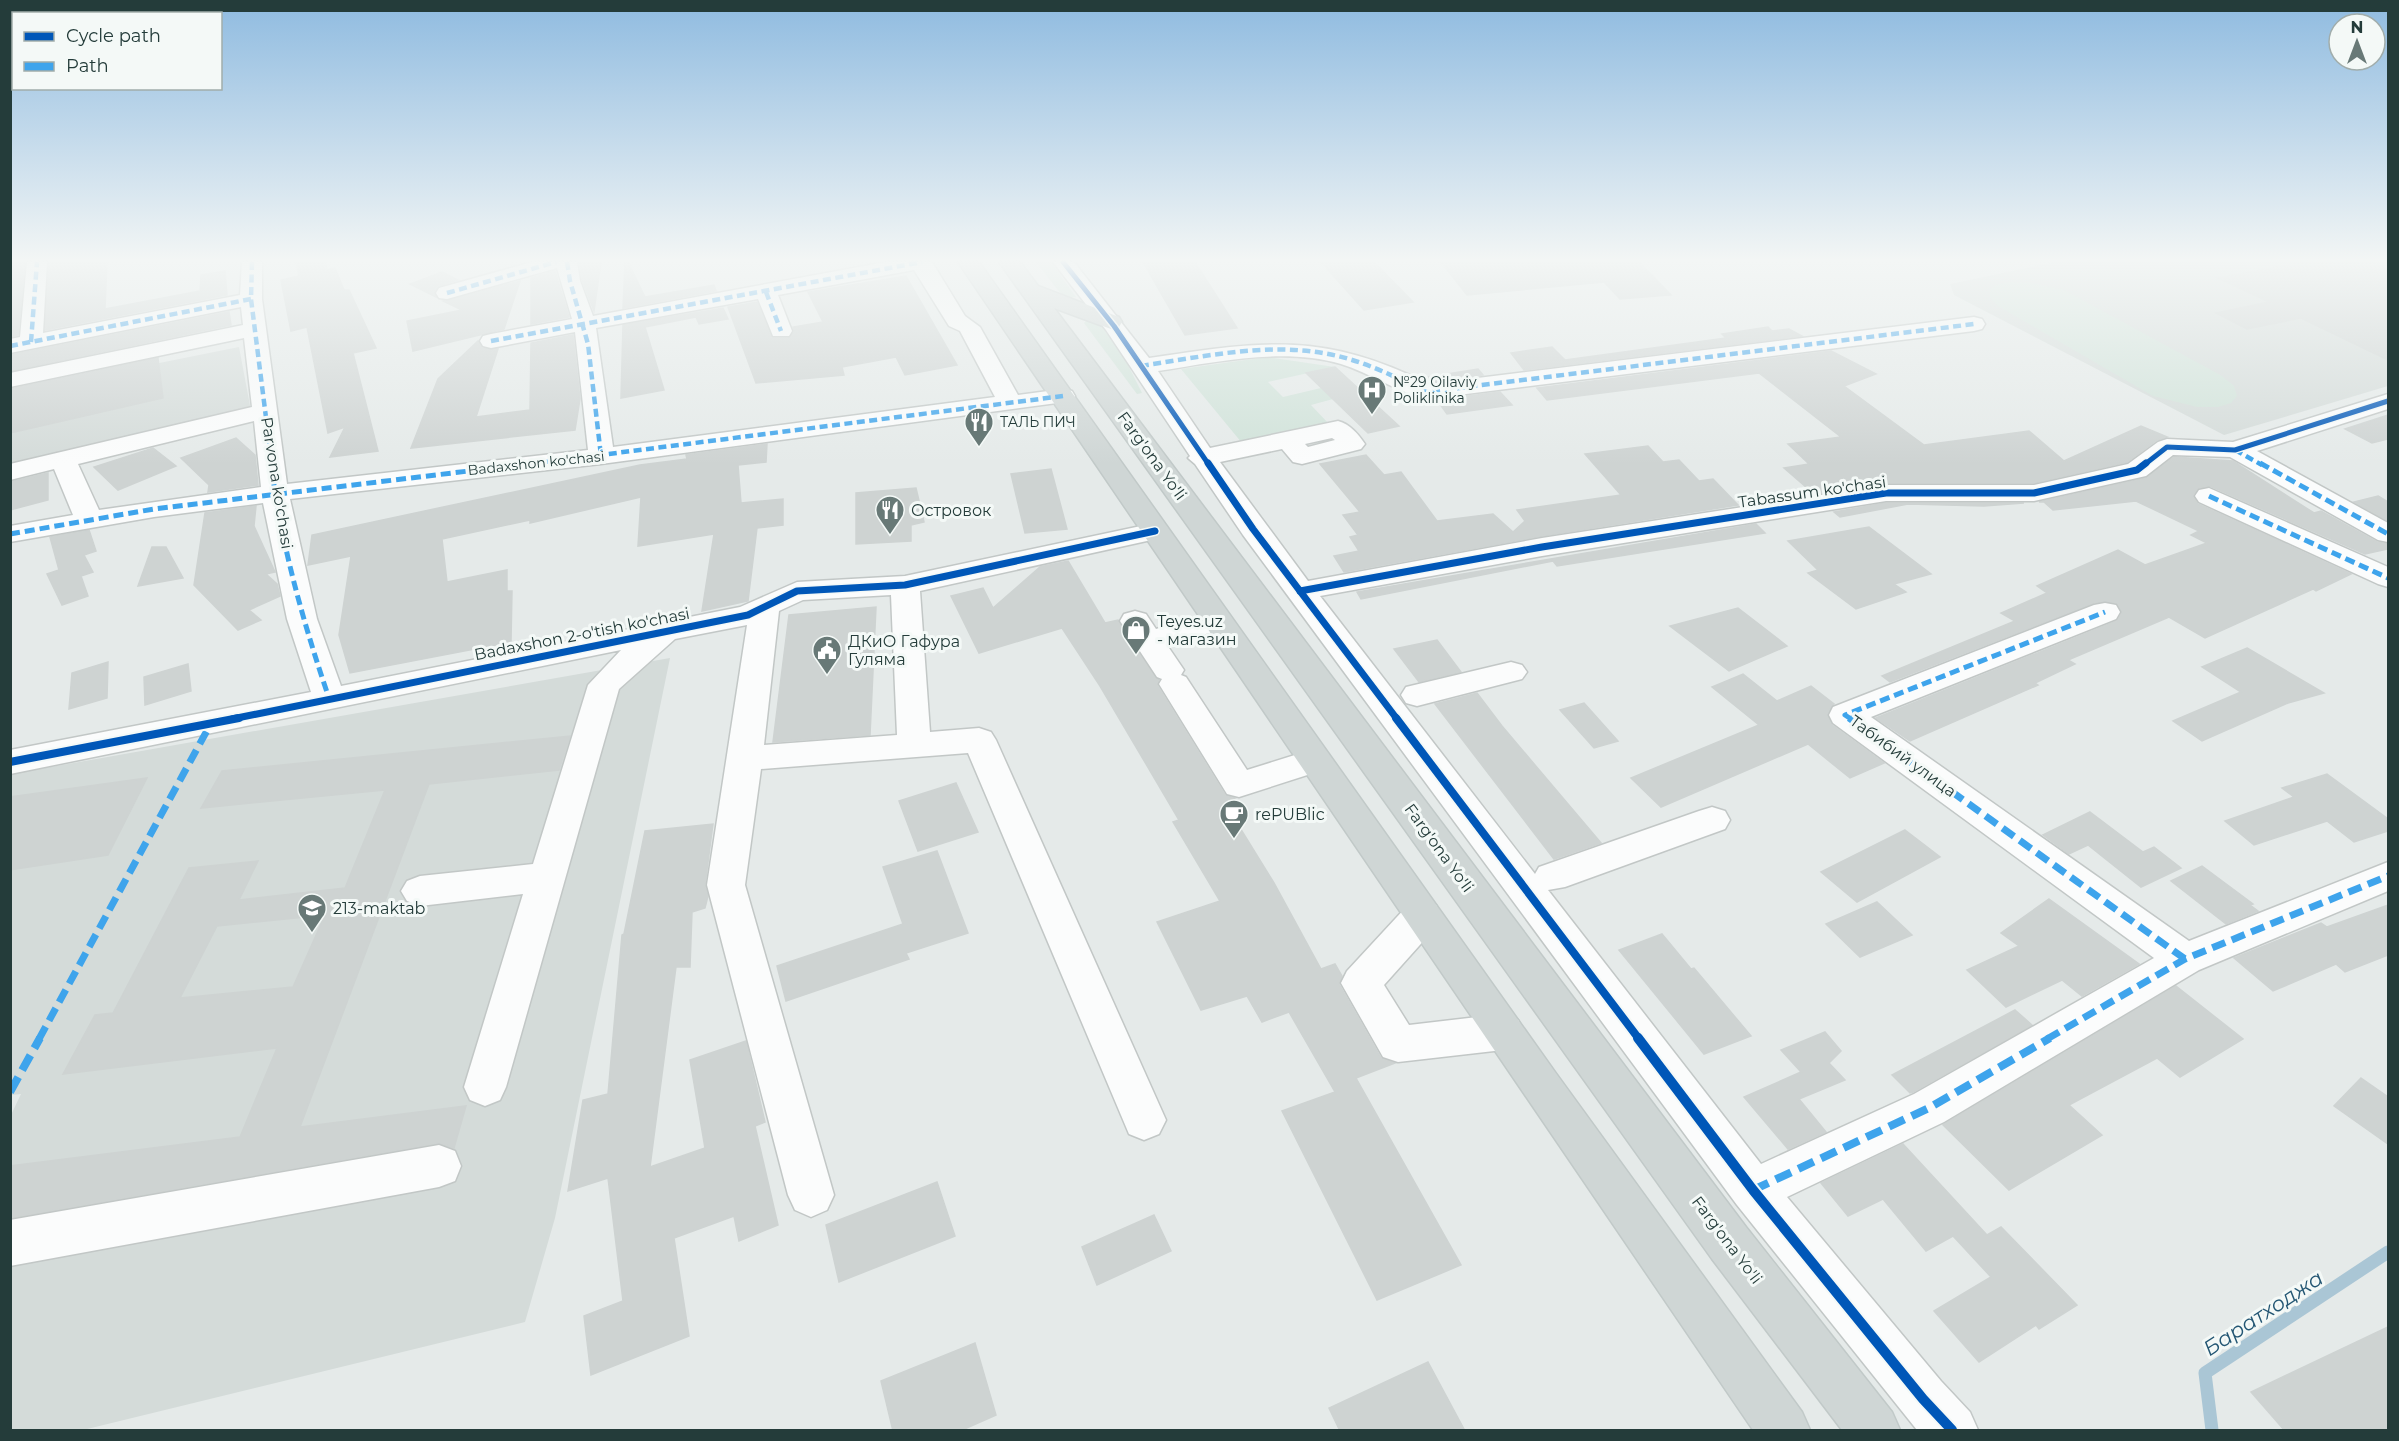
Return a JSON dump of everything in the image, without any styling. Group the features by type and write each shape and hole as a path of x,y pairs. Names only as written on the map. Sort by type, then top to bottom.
{"main road":[{"path":"1016,329 1216,621 1784,1431"},
{"name":"Farg'ona Yo'li","path":"1090,329 1728,1243 1874,1431"}],"street":[{"path":"24,329 21,344 96,329"},
{"path":"10,380 249,329"},
{"name":"Parvona ko'chasi","path":"255,329 275,493 302,619 329,698"},
{"path":"491,341 560,329"},
{"path":"586,329 597,392 601,456"},
{"path":"970,329 1010,403"},
{"path":"1116,329 1201,458 1753,1190 1923,1399 1952,1431"},
{"path":"1141,366 1266,352 1322,352 1376,367 1426,392 1932,329"},
{"name":"Badaxshon ko'chasi","path":"10,534 85,509 275,493 601,456 1063,396"},
{"name":"Tabassum ko'chasi","path":"1300,591 1542,547 1886,493 2034,493 2137,470 2167,447 2235,450 2388,401"},
{"path":"10,472 265,411"},
{"path":"1201,458 1288,440"},
{"path":"2235,450 2388,534"},
{"path":"10,516 85,509 63,459"},
{"path":"2209,496 2383,570"},
{"name":"Badaxshon 2-o'tish ko'chasi","path":"10,762 210,725 329,698 748,615 797,591 906,585 1155,531"},
{"path":"906,585 914,744"},
{"path":"765,607 726,885 811,1195"},
{"name":"Табибий улица","path":"2104,612 1845,715 2185,959"},
{"path":"1216,621 1142,631 1239,785 1314,761"},
{"path":"485,1086 604,685 633,657 670,630"},
{"path":"1417,695 1511,672"},
{"path":"745,758 980,740 1144,1120"},
{"path":"1552,877 1712,820"},
{"path":"1753,1190 1929,1108 2185,959 2388,876"},
{"path":"420,891 547,877"},
{"path":"1422,916 1361,983 1398,1044 1503,1032"},
{"path":"10,1243 439,1166"}],"shaded area":[{"path":"2020,329 2388,329 2388,386 2224,435"},
{"path":"239,347 251,411 11,466 10,393"},
{"name":"213-maktab","path":"670,658 555,1218 525,1322 83,1430 11,1430 10,1117 21,1094 11,1095 11,774"}],"green space":[{"path":"1089,329 1104,329 1125,359 1142,393 1137,394"},
{"path":"2038,329 2136,329 2222,376 2234,386 2237,396 2231,403 2218,407 2197,407 2153,396"},
{"path":"1267,357 1335,367 1268,382 1283,397 1321,388 1333,399 1311,405 1329,424 1242,443 1181,369"}],"building":[{"path":"10,329 19,329 18,335 10,337"},
{"path":"141,329 211,329 10,371 10,355"},
{"path":"307,329 367,329 376,348 353,353 378,451 330,457 345,427 328,433"},
{"path":"409,329 503,329 413,351"},
{"path":"623,329 646,329 664,390 621,398"},
{"path":"736,329 768,329 772,338 789,338 793,329 937,329 957,365 905,375 896,357 842,367 844,375 756,383"},
{"path":"1182,329 1228,329 1185,335"},
{"path":"1753,329 1789,329 1802,336 1524,370 1511,353 1552,347 1565,360 1726,338 1722,334"},
{"path":"2324,329 2388,329 2388,360"},
{"path":"573,335 580,399 575,430 411,448 438,379 478,341 482,348 498,349 476,417 530,410 531,343"},
{"path":"1831,351 1876,374 1844,386 1924,445 2029,431 2064,461 2141,426 2167,437 2157,440 2127,462 2034,483 1886,483 1814,494 1784,468 1809,464 1788,444 1841,437 1759,373 1547,400 1537,388"},
{"path":"158,358 163,398 10,433 10,389"},
{"path":"1335,367 1399,426 1368,433 1306,373"},
{"path":"1478,369 1483,375 1429,382 1422,378"},
{"path":"1500,392 1512,405 1447,414 1437,400"},
{"path":"2388,415 2388,439 2372,443 2345,429"},
{"path":"236,438 255,455 258,485 208,492 209,485 181,458"},
{"path":"767,444 766,462 738,465 741,503 783,499 783,525 757,528 748,601 702,611 714,534 638,546 641,497 530,523 530,520 442,539 447,582 507,570 507,591 512,591 511,642 350,673 339,635 351,556 308,565 312,535 640,465 687,459 686,455"},
{"path":"1648,446 1663,462 1679,460 1699,481 1713,479 1738,505 1542,536 1344,572 1334,556 1359,551 1350,537 1358,535 1343,515 1360,512 1320,464 1366,455 1384,475 1401,472 1437,521 1493,514 1513,532 1525,521 1517,510 1621,495 1585,454"},
{"path":"153,448 176,466 118,490 94,467"},
{"path":"2174,457 2233,461 2314,513 2321,511 2377,542 2388,544 2388,549 2365,554 2210,486 2199,488 2193,495 2198,504 2351,574 2205,638 2169,617 2068,660 2075,664 2035,683 2038,685 1910,741 1876,718 2117,621 2122,613 2116,603 2094,603 1890,682 1882,676 2015,621 2001,613 2047,593 2037,586 2118,550 2145,565 2207,543 2191,535 2199,531 2136,501 2053,510 2044,502 2039,502 2146,478"},
{"path":"1051,469 1067,529 1025,533 1011,474"},
{"path":"48,473 48,500 10,510 10,482"},
{"path":"916,488 924,522 911,525 911,541 856,544 856,493"},
{"path":"2378,496 2388,502 2388,521 2354,502"},
{"path":"1886,503 2024,503 1984,506 1908,504 1840,517 1834,512"},
{"path":"256,506 254,526 275,572 266,574 277,584 280,596 249,610 261,620 238,630 194,585 205,513"},
{"path":"1756,524 1765,533 1557,566 1553,561 1361,599 1357,592"},
{"path":"1869,527 1931,574 1894,584 1906,592 1856,609 1808,573 1818,570 1788,541"},
{"path":"89,530 96,551 84,555 93,572 81,576 88,596 62,605 47,574 59,570 50,537"},
{"path":"152,547 166,547 183,578 138,586"},
{"path":"1068,561 1105,623 1118,620 1159,680 1157,685 1225,795 1235,798 1224,802 1274,883 1321,969 1335,964 1342,976 1339,984 1381,1058 1395,1063 1356,1078 1461,1265 1377,1300 1282,1111 1335,1092 1289,1012 1262,1022 1247,996 1201,1010 1157,922 1220,901 1173,822 1179,820 1100,686 1062,628 979,653 951,596 983,588 993,608 1040,567"},
{"name":"ДКиО Гафура Гуляма","path":"876,607 870,735 773,742 789,615"},
{"path":"1738,608 1787,646 1729,671 1670,626"},
{"path":"1437,640 1461,672 1419,682 1394,649"},
{"path":"2247,648 2324,693 2288,703 2202,741 2173,721 2241,692 2202,667"},
{"path":"108,662 107,698 69,709 72,673"},
{"path":"188,664 191,691 145,705 144,677"},
{"path":"1743,674 1777,701 1811,686 1834,704 1827,714 1832,725 1884,763 1850,778 1808,744 1661,807 1631,778 1759,725 1712,687"},
{"path":"1477,693 1601,843 1554,859 1435,704"},
{"path":"1584,703 1618,741 1594,748 1560,710"},
{"path":"570,736 559,770 429,784 300,1127 466,1106 454,1148 439,1143 10,1218 10,1166 240,1137 277,1048 63,1074 95,1015 113,1013 189,868 258,861 239,900 345,888 385,790 201,808 222,771","holes":["325,915 293,987 180,998 217,926"]},
{"path":"2327,774 2388,819 2388,831 2354,842 2327,821 2254,845 2225,821 2294,797 2282,788"},
{"path":"147,778 108,855 10,870 10,797"},
{"path":"956,783 978,832 918,851 899,801"},
{"path":"2090,812 2143,852 2154,847 2181,868 2141,887 2088,845 2069,854 2043,835"},
{"path":"713,824 705,885 708,896 705,908 692,912 690,967 676,967 650,1167 705,1148 690,1060 746,1041 765,1122 755,1126 778,1225 739,1241 734,1216 674,1238 689,1336 591,1375 584,1316 623,1301 608,1178 568,1191 583,1100 608,1094 622,935 645,831"},
{"path":"1905,830 1940,857 1857,902 1821,872"},
{"path":"937,851 968,933 906,953 909,959 786,1001 777,966 903,924 883,867"},
{"path":"2202,866 2253,904 2250,905 2258,911 2226,924 2171,881"},
{"path":"2049,899 2139,964 2082,996 2062,980 2006,1007 1967,970 2019,946 2001,933"},
{"path":"1877,902 1912,935 1860,957 1826,924"},
{"path":"2388,905 2388,955 2345,972 2336,964 2273,991 2234,958 2321,923 2327,927"},
{"path":"1662,934 1751,1036 1704,1054 1619,950"},
{"path":"2176,986 2243,1039 2180,1077 2157,1058 2069,1105 2102,1135 2009,1190 1943,1125"},
{"path":"2015,1010 2032,1025 1913,1092 1910,1093 1892,1075"},
{"path":"1825,1032 1841,1051 1829,1063 1845,1080 1799,1099 1826,1132 1788,1149 1744,1097 1801,1072 1781,1050"},
{"path":"2361,1078 2388,1097 2388,1144 2334,1106"},
{"path":"1903,1144 1987,1235 2001,1227 2077,1305 2039,1329 2036,1325 1979,1362 1934,1311 1991,1277 1953,1236 1926,1251 1883,1199 1848,1216 1821,1183"},
{"path":"937,1182 955,1236 839,1282 826,1225"},
{"path":"1154,1215 1171,1251 1097,1285 1082,1247"},
{"path":"2388,1327 2388,1431 2285,1431 2251,1392"},
{"path":"975,1343 996,1415 960,1431 893,1431 881,1381"},
{"path":"1428,1362 1465,1431 1340,1431 1329,1408"}],"waterway":[{"name":"Баратходжа","path":"2212,1430 2205,1373 2388,1252"}],"marked path":[{"path":"31,342 32,329"},
{"path":"10,346 96,329"},
{"path":"255,329 275,493 302,619 329,698"},
{"path":"491,341 555,329"},
{"path":"585,329 595,392 601,456"},
{"path":"1141,366 1258,351 1305,351 1338,356 1364,364 1426,392 1932,329"},
{"path":"10,534 154,509 275,493 601,456 1063,396"},
{"path":"2235,450 2388,534"},
{"path":"2209,496 2388,578"},
{"path":"2105,612 1845,715 2185,959"},
{"path":"10,1092 210,725"},
{"path":"1753,1190 1929,1108 2185,959 2388,876"}],"cycle path":[{"path":"1116,329 1253,529 1753,1190 1923,1399 1952,1430"},
{"path":"1300,591 1542,547 1886,493 2034,493 2137,470 2167,447 2235,450 2388,401"},
{"path":"10,762 748,615 797,591 905,585 1155,531"}],"place":[{"name":"№29 Oilaviy Poliklinika","path":"1372,416"},
{"name":"ТАЛЬ ПИЧ","path":"979,448"},
{"name":"Островок","path":"890,536"},
{"name":"Teyes.uz - магазин","path":"1136,656"},
{"name":"ДКиО Гафура Гуляма","path":"827,676"},
{"name":"rePUBlic","path":"1234,840"},
{"name":"213-maktab","path":"312,934"}]}
